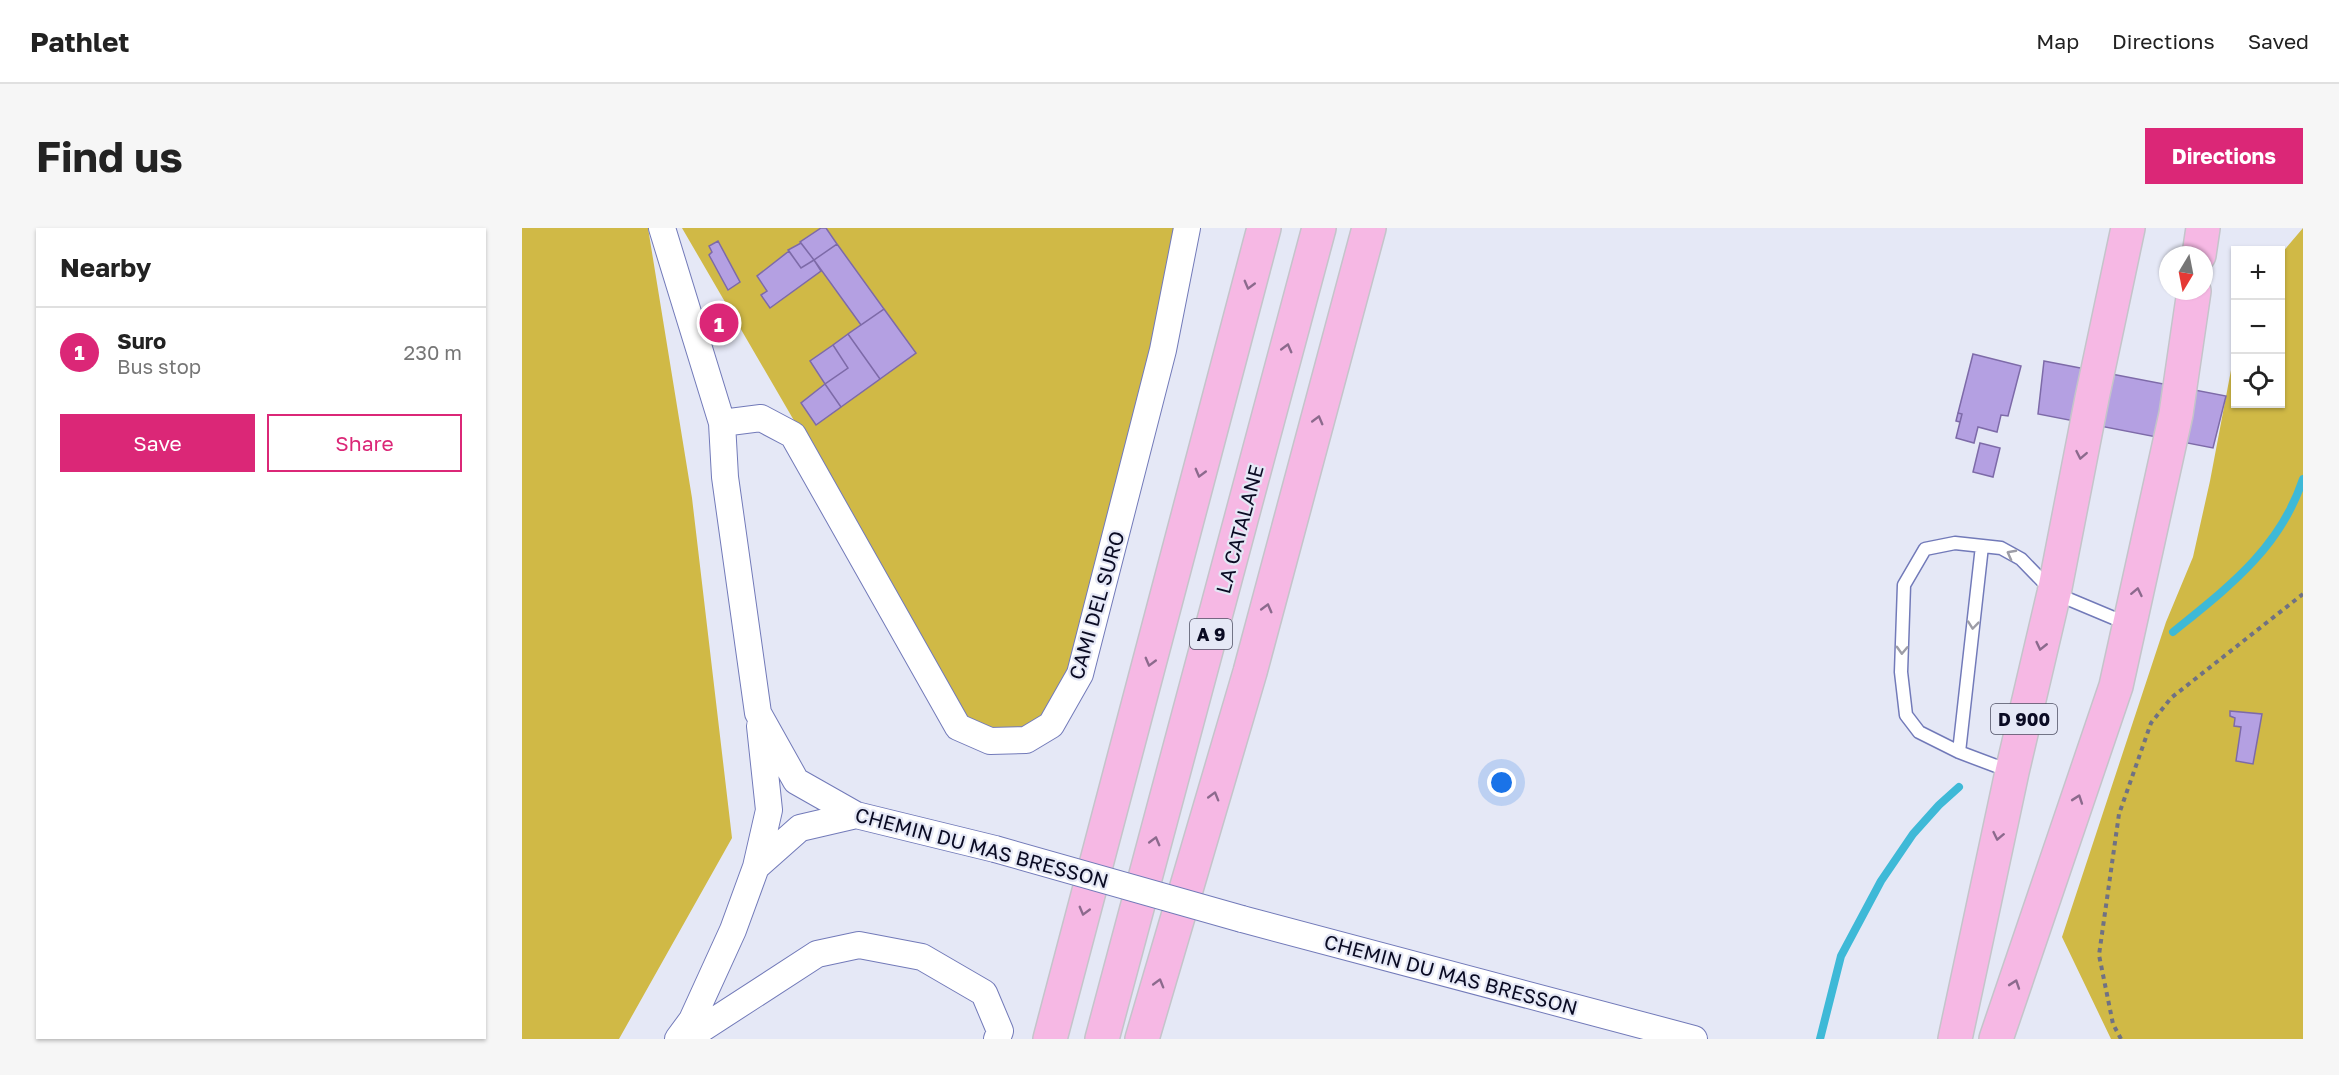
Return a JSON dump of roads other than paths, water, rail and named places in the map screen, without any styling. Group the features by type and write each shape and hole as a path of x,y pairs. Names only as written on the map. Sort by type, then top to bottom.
{"highway":[{"name":"A 9","path":"1050,1039 1264,228"},
{"name":"LA CATALANE","path":"1102,1039 1319,228"},
{"path":"1142,1039 1250,672 1369,228"},
{"path":"2092,398 2116,228"},
{"path":"2092,398 2128,228"},
{"path":"2187,246 2188,228"},
{"path":"2200,246 2203,228"},
{"path":"2176,414 2183,300"},
{"path":"1996,1039 2116,686 2176,414 2193,300"},
{"name":"D 900","path":"1955,1039 2012,772 2054,593 2092,398"}],"street":[{"name":"CHEMIN DU MAS BRESSON","path":"662,228 722,423 725,477 758,713 796,781 856,815 994,849 1242,919 1694,1039"},
{"name":"CAMI DEL SURO","path":"722,423 761,418 793,435 958,727 990,741 1026,740 1051,725 1080,674 1163,350 1187,228"},
{"path":"678,1039 692,1020 733,930 756,867 769,810 758,713"},
{"path":"756,867 800,828 856,815"},
{"path":"686,1039 817,954 859,945 922,957 984,993 1000,1031 997,1039"}],"lane":[{"path":"2012,772 1959,752 1919,732 1906,715 1901,672 1904,585 1925,549 1954,543 2001,548 2021,559 2054,593 2130,625"},
{"path":"1959,752 1982,546"}],"waterway":[{"path":"2173,632 2232,583 2266,547 2293,504 2303,479"},
{"path":"1820,1039 1841,956 1881,881 1913,834 1959,787"}],"place":[{"name":"Suro","path":"719,323"}]}
